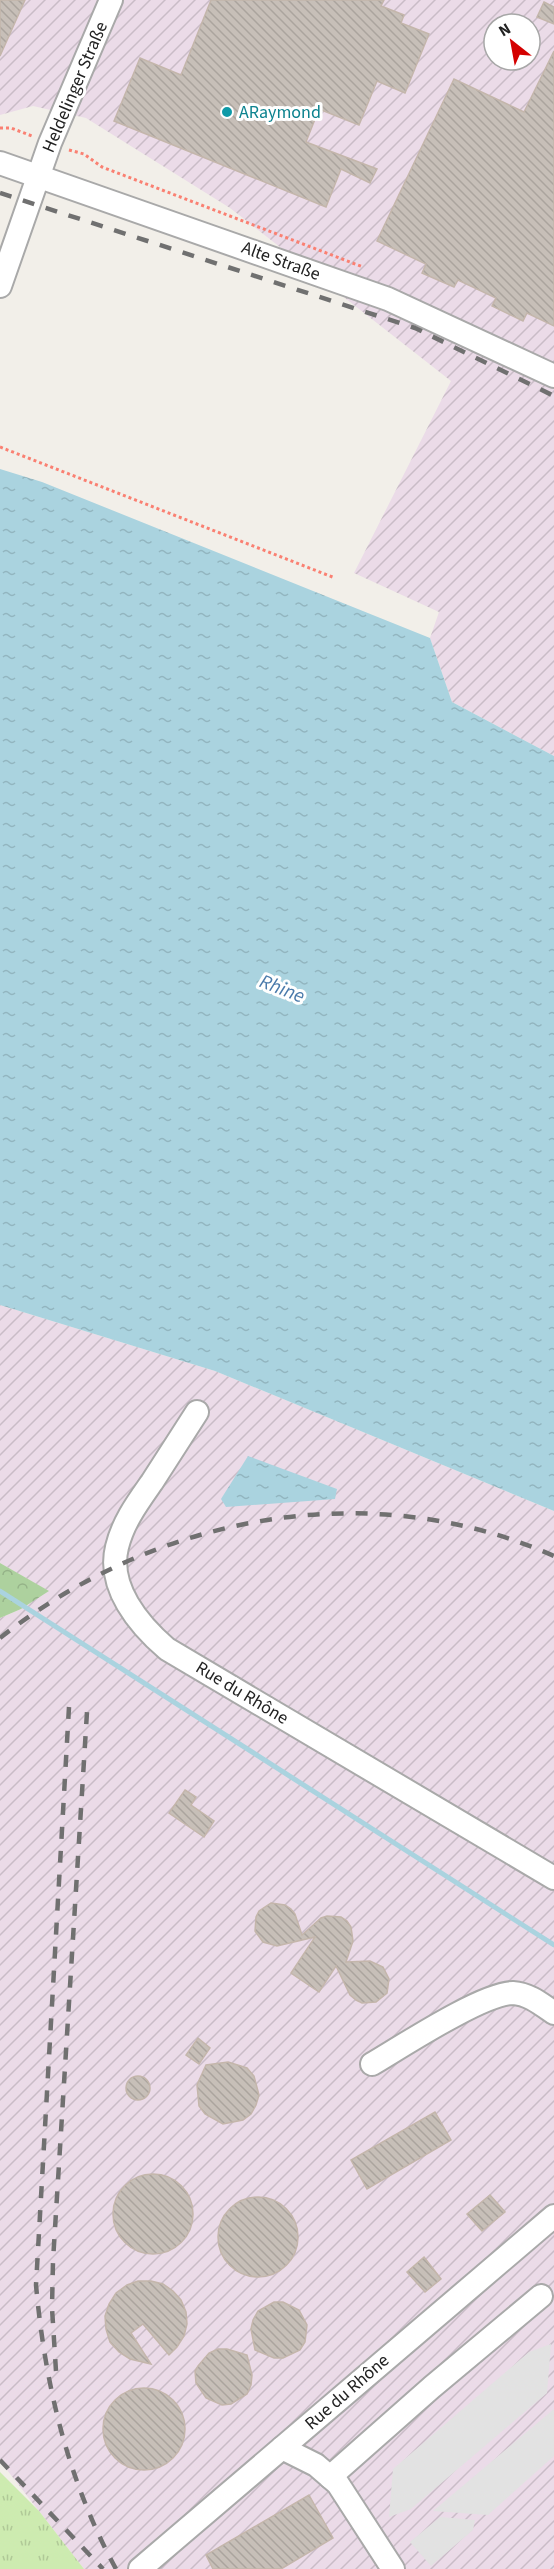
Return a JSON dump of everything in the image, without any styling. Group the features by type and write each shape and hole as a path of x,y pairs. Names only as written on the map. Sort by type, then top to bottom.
{"street":[{"name":"Heldelinger Straße","path":"0,286 50,143 111,0"},
{"name":"Alte Straße","path":"0,163 388,299 554,376"},
{"name":"Rue du Rhône","path":"197,1412 128,1518 117,1547 116,1565 122,1590 147,1632 168,1649 554,1878"},
{"path":"372,2064 485,2000 512,1993 533,1998 554,2013"},
{"name":"Rue du Rhône","path":"140,2569 282,2448 550,2228"},
{"path":"330,2477 432,2387 542,2296"},
{"path":"282,2448 316,2464 338,2484 393,2569"}],"path":[{"path":"0,128 26,132 84,154 102,167 333,254"},
{"path":"0,447 335,578"}],"shaded area":[{"path":"0,0 554,0 554,756 452,702 430,638 439,612 354,573 451,381 230,208 86,118 33,106 0,115"},
{"path":"0,1305 215,1371 554,1511 554,2569 84,2569 0,2461 0,1618 21,1609 48,1591 0,1563"},
{"path":"551,2344 547,2393 411,2509 389,2517 393,2469 529,2352"},
{"path":"554,2409 554,2456 488,2515 433,2511"},
{"path":"440,2517 475,2520 473,2530 431,2566 410,2542"}],"green space":[{"path":"0,1563 49,1591 21,1609 0,1618"},
{"path":"0,2472 39,2511 84,2569 0,2569"}],"water":[{"name":"Rhine","path":"0,469 42,482 430,638 452,702 554,756 554,1511 215,1371 0,1305"},
{"path":"248,1456 337,1489 335,1499 226,1507 221,1499"}],"building":[{"path":"0,0 25,0 0,56"},
{"name":"ARaymond","path":"211,0 384,0 381,6 404,15 401,23 429,34 405,93 377,81 359,125 319,109 306,142 377,169 370,183 341,169 326,207 114,121 140,58 181,75"},
{"path":"544,2 554,7 554,24 542,19 542,12 539,12"},
{"path":"554,51 554,326 527,313 523,321 492,306 496,298 458,280 454,287 422,273 426,264 377,241 454,79 524,112"},
{"path":"185,1790 196,1797 191,1805 214,1821 204,1837 169,1813"},
{"path":"271,1903 285,1905 291,1909 302,1935 321,1918 327,1916 341,1917 347,1921 351,1927 353,1941 346,1962 370,1961 383,1967 389,1979 387,1993 376,2002 362,2003 356,2000 350,1995 336,1966 319,1992 291,1973 315,1937 277,1946 263,1942 255,1931 256,1917 259,1911"},
{"path":"198,2038 210,2048 199,2064 186,2055"},
{"path":"228,2062 247,2068 254,2076 259,2095 251,2114 243,2120 223,2124 205,2114 199,2106 197,2085 206,2065"},
{"path":"138,2076 146,2080 150,2088 146,2096 138,2100 130,2096 126,2088 130,2080"},
{"path":"435,2112 451,2140 367,2189 351,2160"},
{"path":"153,2174 168,2177 181,2186 190,2199 193,2214 190,2229 181,2242 168,2251 153,2254 138,2251 125,2242 116,2229 113,2214 116,2199 125,2186 138,2177"},
{"path":"490,2195 505,2212 482,2231 467,2214"},
{"path":"258,2197 273,2200 286,2209 295,2222 298,2237 295,2252 286,2265 273,2274 258,2277 243,2274 230,2265 221,2252 218,2237 221,2222 230,2209 243,2200"},
{"path":"424,2257 441,2279 425,2292 407,2272"},
{"path":"138,2281 163,2284 181,2300 186,2312 187,2324 184,2336 169,2355 143,2324 131,2333 151,2364 130,2359 119,2352 110,2342 106,2329 105,2316 116,2293"},
{"path":"274,2302 283,2302 299,2310 307,2325 305,2342 300,2350 283,2358 274,2358 255,2350 251,2329 258,2311"},
{"path":"218,2349 227,2349 247,2355 252,2375 247,2394 231,2404 222,2405 206,2398 196,2383 195,2371 198,2366 209,2353"},
{"path":"144,2388 160,2391 173,2400 182,2413 185,2429 182,2445 173,2458 160,2467 144,2470 128,2467 115,2458 106,2445 103,2429 106,2413 115,2400 128,2391"},
{"path":"309,2495 333,2538 281,2569 213,2569 206,2555"}],"waterway":[{"path":"0,1591 554,1945"}],"railway":[{"path":"0,193 415,328 554,396"},
{"path":"0,1638 61,1596 126,1562 195,1536 266,1520 339,1513 411,1517 483,1531 554,1556"},
{"path":"69,1707 36,2285 46,2359 61,2431 85,2502 116,2569"},
{"path":"56,2371 52,2308 53,2261 87,1712"},
{"path":"0,2460 103,2569"}],"place":[{"name":"ARaymond","path":"227,112"}]}
